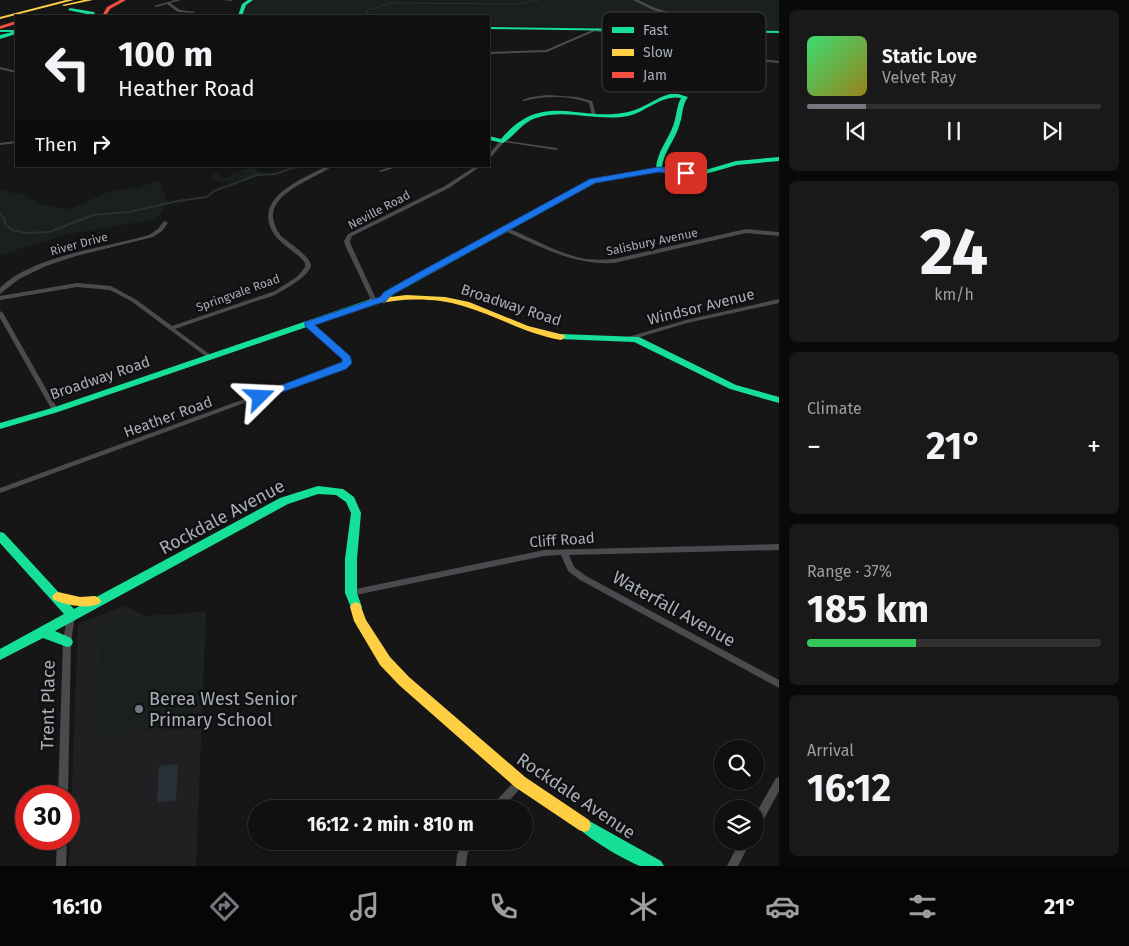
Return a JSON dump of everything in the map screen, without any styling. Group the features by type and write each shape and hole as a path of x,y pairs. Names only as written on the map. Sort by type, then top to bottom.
{"main road":[{"path":"0,11 50,0"},
{"path":"0,18 72,0"},
{"path":"24,15 91,0"},
{"path":"104,15 110,6 124,0"},
{"path":"240,15 244,4 251,0"},
{"path":"40,15 77,9 90,12 93,15"},
{"path":"490,28 602,30"},
{"path":"766,32 779,32"},
{"path":"490,138 504,141 521,123 536,116 563,113 616,116 630,113 671,95 684,96 680,102 676,126 661,158 659,169"},
{"path":"379,300 593,181 659,169 698,174 736,163 779,159"},
{"name":"Broadway Road","path":"0,426 55,410 379,300 426,298 454,301 482,310 516,325 558,337 584,339 630,338 652,346 733,387 779,400"},
{"name":"Rockdale Avenue","path":"0,655 284,501 318,490 339,492 354,504 356,514 351,559 350,593 360,621 385,661 404,681 520,782 607,840 656,866"},
{"path":"0,536 66,607 71,616"},
{"path":"57,597 80,602 100,601"},
{"path":"40,632 54,635 66,642"}],"street":[{"path":"156,6 179,0"},
{"path":"226,0 231,0"},
{"path":"635,0 663,12"},
{"path":"167,3 179,11 194,12"},
{"path":"490,53 542,52 597,30 602,31"},
{"path":"766,61 779,62"},
{"path":"0,68 15,72"},
{"path":"524,100 536,98 581,98 591,102 594,115"},
{"path":"490,155 504,141 556,149"},
{"path":"0,144 15,143"},
{"name":"Springvale Road","path":"171,328 277,292 303,274 308,267 308,263 277,234 271,220 271,214 278,198 293,185 329,167"},
{"path":"381,170 394,167"},
{"name":"Neville Road","path":"379,300 348,245 347,241 350,235 447,187 469,175 478,167"},
{"name":"River Drive","path":"0,292 13,280 46,263 151,236 166,223"},
{"name":"Salisbury Avenue","path":"504,229 571,257 597,263 614,261 746,231 779,234"},
{"path":"0,298 84,284 104,286 120,292 210,357"},
{"name":"Windsor Avenue","path":"630,338 686,322 779,301"},
{"path":"0,313 55,410"},
{"name":"Heather Road","path":"0,491 346,364 348,362 347,358 309,324"},
{"name":"Cliff Road","path":"350,593 544,552 779,547"},
{"name":"Waterfall Avenue","path":"564,552 571,569 583,578 779,684"},
{"name":"Trent Place","path":"63,785 66,642 71,616"},
{"path":"764,808 779,781"},
{"path":"503,800 520,782"},
{"path":"61,866 62,850"},
{"path":"461,866 464,850"},
{"path":"732,866 741,850"}],"shaded area":[{"path":"251,0 779,0 779,31 766,31 766,12 602,12 602,28 490,26 490,15 240,15 243,6"},
{"path":"253,167 259,172 265,173 222,182 210,177 213,173 221,173 218,176 221,179 233,176 235,173 243,174 238,171"},
{"path":"159,180 167,201 157,219 64,235 0,255 0,190 24,195 43,205 70,209 113,190 137,188"},
{"path":"471,286 497,298 486,304 460,293"},
{"name":"Berea West Senior Primary School","path":"126,606 145,616 206,612 196,866 69,866 70,850 80,850 80,785 72,785 78,624"},
{"path":"201,614 198,725 101,734 103,708 93,709 105,621"},
{"path":"178,764 176,800 157,803 159,766"}],"waterway":[{"path":"366,15 367,10 393,3 516,4 539,0"},
{"path":"0,213 5,220 5,224 12,230 26,233 49,232 93,215 129,212 178,201 207,197 214,191 257,175 276,174 299,167"}],"traffic: fast":[{"path":"240,15 244,4 251,0"},
{"path":"70,9 92,13 93,15"},
{"path":"490,28 602,30"},
{"path":"0,31 15,31"},
{"path":"766,32 779,32"},
{"path":"0,37 15,33"},
{"path":"490,138 503,141 522,123 547,113 628,114 663,98 670,96 685,97 680,106 675,130 663,151 659,169"},
{"path":"383,299 391,292 593,181 659,169 702,173 736,163 779,159"},
{"path":"0,426 55,410 371,302"},
{"path":"561,337 636,339 733,387 779,400"},
{"path":"0,655 284,501 318,490 339,492 350,500 356,513 351,559 351,593 356,607"},
{"path":"0,536 66,607 71,615"},
{"path":"40,632 53,635 67,642"},
{"path":"584,825 607,840 656,866"}],"traffic: slow":[{"path":"0,18 72,0"},
{"path":"64,5 91,0"},
{"path":"371,302 393,298 432,298 456,302 478,308 536,332 561,337"},
{"path":"58,597 80,602 95,601"},
{"path":"356,607 360,621 385,661 404,681 520,782 584,825"}],"traffic: jam":[{"path":"104,15 114,4 124,0"},
{"path":"0,28 15,22"}],"place":[{"name":"Berea West Senior Primary School","path":"139,709"}],"route":[{"path":"260,397 343,367 347,363 347,358 309,324 383,299 387,294 419,276 593,181 659,169 686,173"}]}
